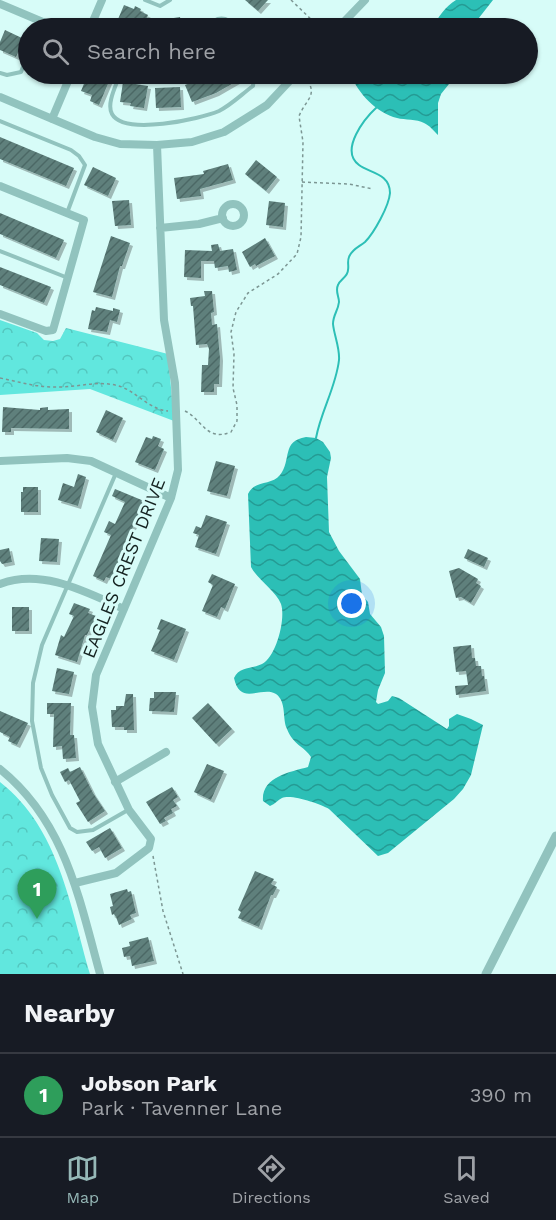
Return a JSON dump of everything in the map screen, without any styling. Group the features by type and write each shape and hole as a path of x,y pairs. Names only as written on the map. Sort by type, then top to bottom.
{"street":[{"path":"94,18 102,0"},
{"path":"348,18 365,0"},
{"path":"0,4 27,18"},
{"path":"52,120 67,84"},
{"path":"0,98 52,120 120,144 157,145 192,142 224,132 267,105 287,84"},
{"name":"EAGLES CREST DRIVE","path":"151,843 151,839 129,810 98,744 92,707 96,675 171,498 178,470 175,383 164,320 157,145"},
{"path":"0,186 84,220 52,330 46,331 0,314"},
{"path":"160,228 199,224 223,218"},
{"path":"0,461 67,458 91,461 171,498"},
{"path":"0,584 11,580 35,580 69,585 124,609"},
{"path":"115,782 166,752"},
{"path":"0,769 19,785 39,809 61,847 75,883 100,974"},
{"path":"486,974 556,836"},
{"path":"75,883 116,873 149,848 151,843"}],"lane":[{"path":"145,0 160,6 170,0"},
{"path":"0,73 18,73"},
{"path":"117,84 110,105 112,114 118,120 158,125 192,119 221,110 253,84"},
{"path":"0,121 71,150 79,156 85,165 67,213"},
{"path":"0,251 68,278"},
{"path":"116,473 42,645 33,683 32,721 41,768 52,795 70,828 77,832 93,830 129,810"}],"path":[{"path":"291,0 310,18"},
{"path":"0,378 46,387 100,382 110,384 126,389 164,411 186,411 202,428 214,434 225,435 231,432 237,421 231,332 236,312 248,294 278,274 297,254 301,237 303,142 299,116 311,97 312,90 309,84"},
{"path":"302,182 348,184 373,189"},
{"path":"151,843 163,910 183,974"}],"green space":[{"path":"0,320 37,333 44,340 60,339 66,328 168,354 174,421 90,389 0,395"},
{"path":"0,782 20,801 36,822 49,845 68,895 90,974 0,974"}],"water":[{"path":"456,0 493,0 479,18 438,18"},
{"path":"356,84 449,84 441,94 438,103 438,135 428,125 421,122 397,118 382,112"},
{"path":"316,438 323,442 330,452 327,477 329,532 339,551 360,579 362,595 368,602 370,614 381,627 384,636 385,673 376,702 378,704 388,701 392,696 399,698 447,729 449,719 457,714 483,725 471,775 463,789 388,853 378,856 325,807 292,797 282,798 270,806 263,801 267,786 272,781 285,774 308,767 311,757 289,734 282,701 279,697 270,692 252,694 241,691 234,678 239,671 262,664 272,654 279,637 282,619 279,599 251,567 248,494 254,487 272,481 280,475 290,447 298,439"}],"building":[{"path":"245,0 268,0 258,11"},
{"path":"124,5 134,9 135,6 148,15 147,18 119,18"},
{"path":"5,30 18,36 16,57 0,50 0,42"},
{"path":"84,84 108,84 99,105 90,101 92,95 81,91"},
{"path":"123,84 148,86 144,108 120,102"},
{"path":"188,84 232,84 192,102 185,85"},
{"path":"180,87 181,107 156,108 155,88"},
{"path":"0,137 74,168 66,186 0,159"},
{"path":"256,160 277,177 266,191 245,174"},
{"path":"228,164 233,180 200,189 201,196 177,199 174,178 204,174 203,171"},
{"path":"93,167 116,178 108,196 84,185"},
{"path":"129,200 131,225 115,226 112,201"},
{"path":"269,201 285,203 283,227 266,225"},
{"path":"0,213 64,240 56,258 0,234"},
{"path":"111,236 130,243 122,266 120,266 112,297 93,292"},
{"path":"265,238 275,256 250,267 242,252"},
{"path":"218,244 220,251 233,249 237,270 229,272 228,266 215,268 214,261 201,261 201,278 184,277 185,250 212,251 211,245"},
{"path":"0,267 51,287 44,303 0,285"},
{"path":"204,291 212,291 214,312 211,313 212,325 217,324 220,358 219,384 214,384 214,392 201,392 202,365 208,365 209,349 207,344 196,345 193,306 191,306 190,298 205,296"},
{"path":"96,307 113,311 113,308 120,310 117,322 110,320 107,332 88,329 92,310 95,311"},
{"path":"3,407 40,410 40,408 48,407 48,410 69,409 69,429 11,428 11,432 2,432"},
{"path":"106,410 123,418 113,440 96,432"},
{"path":"153,436 161,439 158,446 164,449 155,470 135,462 146,437 152,439"},
{"path":"216,461 235,466 227,496 207,491"},
{"path":"78,474 86,477 78,506 58,500 63,483 74,487"},
{"path":"23,487 38,487 38,512 21,512"},
{"path":"115,489 144,501 111,579 106,577 104,581 93,576 111,535 104,532 109,521 115,524 125,502 112,496"},
{"path":"206,515 227,522 216,554 195,547 199,535 193,533 196,526 201,528"},
{"path":"41,538 59,539 57,562 39,561"},
{"path":"9,548 12,562 2,564 0,550"},
{"path":"468,549 488,558 484,567 464,558"},
{"path":"459,568 478,579 476,583 481,586 471,603 461,597 456,598 449,571"},
{"path":"212,574 235,584 225,609 221,607 217,617 202,611 213,585 208,582"},
{"path":"74,603 90,609 88,613 96,616 85,635 77,662 55,655 61,635 64,637 74,616 69,614"},
{"path":"12,607 29,607 29,631 12,631"},
{"path":"161,619 186,629 174,660 151,651 160,630 157,629"},
{"path":"471,645 472,658 475,658 476,666 481,666 486,691 456,695 455,686 468,685 466,671 456,672 453,647"},
{"path":"57,668 74,672 69,694 52,691"},
{"path":"154,692 176,692 174,712 149,711 150,698 154,698"},
{"path":"126,694 133,694 134,730 112,727 111,710 116,710 116,706 124,706"},
{"path":"47,703 71,703 70,735 74,735 76,758 63,759 62,746 53,747 54,714 47,714"},
{"path":"208,703 232,729 216,744 192,718"},
{"path":"0,711 28,723 17,745 8,741 10,737 0,732"},
{"path":"207,764 224,771 211,800 194,792"},
{"path":"80,767 105,811 88,822 76,803 80,801 69,780 65,782 60,772 68,768 70,772"},
{"path":"172,787 178,797 173,800 177,806 171,809 173,813 164,818 166,821 160,824 146,802"},
{"path":"110,828 122,848 105,858 99,847 92,851 86,842"},
{"path":"255,871 274,879 271,884 277,887 271,895 259,927 238,918 241,912 238,910"},
{"path":"127,889 128,892 131,891 136,913 130,915 132,919 119,925 114,914 112,915 110,907 113,906 110,894"},
{"path":"148,937 154,961 132,966 130,956 124,957 122,948 130,946 129,942"}],"waterway":[{"path":"316,438 335,380 339,360 333,324 339,302 337,287 348,272 350,254 373,232 384,212 390,193 387,181 359,165 352,151 356,134 377,107"}],"place":[{"name":"Jobson Park","path":"37,919"}]}
